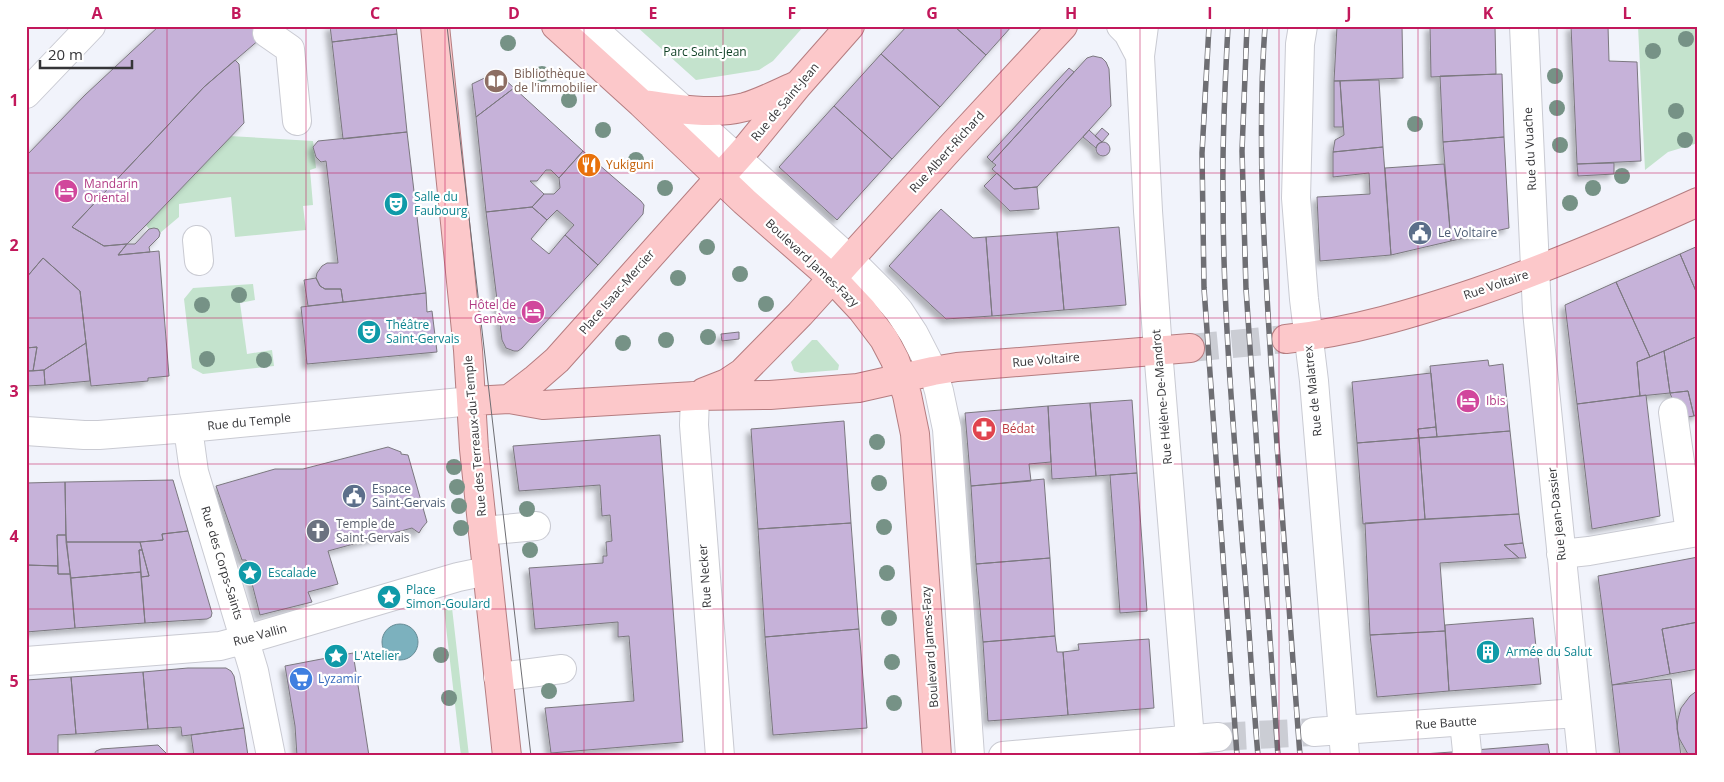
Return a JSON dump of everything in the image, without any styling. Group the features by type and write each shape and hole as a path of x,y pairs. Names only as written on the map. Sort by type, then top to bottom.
{"main road":[{"name":"Rue des Terreaux-du-Temple","path":"435,26 466,328 474,449 507,756"},
{"name":"Boulevard James-Fazy","path":"556,26 642,104 728,168 841,270 849,295 874,324 888,346 902,378 912,418 917,460 937,756"},
{"name":"Rue de Saint-Jean","path":"728,168 850,26"},
{"name":"Rue Albert-Richard","path":"841,270 1063,26"},
{"path":"642,104 702,111 727,110 747,106 798,86"},
{"name":"Place Isaac-Mercier","path":"509,400 557,360 728,168"},
{"name":"Rue Voltaire","path":"1297,338 1349,329 1428,309 1536,271 1698,202"},
{"path":"695,396 727,383 742,373 841,270"},
{"name":"Rue Voltaire","path":"902,378 932,371 982,365 1190,348"},
{"path":"472,401 509,400 543,405 695,396 770,395 858,388 902,378"}],"street":[{"path":"26,94 91,26"},
{"path":"590,26 683,109 728,168"},
{"name":"Rue Hélène-De-Mandrot","path":"1121,26 1128,33 1140,56"},
{"name":"Rue Hélène-De-Mandrot","path":"1144,26 1140,56 1148,211 1190,739"},
{"name":"Rue de Malatrex","path":"1302,26 1296,198 1297,338 1314,381 1343,743"},
{"name":"Rue du Vuache","path":"1524,26 1536,271"},
{"path":"267,33 290,49 297,121"},
{"path":"841,270 899,311 914,334 932,371 945,414 970,756"},
{"name":"Rue Jean-Dassier","path":"1536,271 1537,311 1582,756"},
{"name":"Rue Necker","path":"695,396 694,425 720,756"},
{"name":"Rue du Temple","path":"26,431 84,436 472,401"},
{"path":"1561,554 1589,551 1694,532 1673,412"},
{"name":"Rue des Corps-Saints","path":"188,428 194,472 254,671 271,756"},
{"path":"483,531 536,526"},
{"name":"Rue Vallin","path":"26,661 220,646 458,577 487,571"},
{"path":"498,677 562,669"},
{"name":"Rue Bautte","path":"1314,732 1343,743 1464,722 1577,714"},
{"path":"1464,722 1467,751"},
{"path":"1003,756 1218,737"}],"green space":[{"name":"Parc Saint-Jean","path":"636,26 804,26 773,61 759,70 696,80"},
{"path":"1638,26 1698,26 1698,143 1668,152 1645,170"},
{"path":"229,136 313,141 316,168 310,170 313,205 303,206 306,230 235,237 231,197 179,204 179,217 160,233 158,229 149,229 146,225"},
{"path":"253,284 255,300 240,303 247,354 272,350 274,366 203,374 192,368 184,299 193,288"},
{"path":"812,340 817,340 839,365 838,370 801,373 794,371 791,362"},
{"path":"451,599 469,756 461,756 443,601"}],"water":[{"path":"400,624 407,625 413,629 417,635 417,649 413,655 407,659 400,660 393,659 387,655 383,649 382,642 383,635 387,629 393,625"}],"building":[{"name":"Mandarin Oriental","path":"159,26 262,26 267,33 204,87 72,227 104,246 127,244 118,255 159,251 169,376 148,378 148,381 91,386 80,291 43,258 26,278 26,156 85,95"},
{"path":"330,26 396,26 397,34 332,42"},
{"path":"907,26 954,26 986,55 940,107 881,54"},
{"path":"954,26 1012,26 986,55"},
{"path":"1337,26 1402,26 1403,78 1334,81"},
{"path":"1430,26 1495,26 1496,74 1431,77"},
{"path":"1571,26 1608,26 1609,61 1637,62 1641,161 1577,164"},
{"path":"397,34 407,132 343,139 332,42"},
{"path":"881,54 940,107 892,159 834,106"},
{"path":"1093,56 1102,58 1109,69 1111,106 1037,187 1014,189 992,169 996,165 992,162 1087,58"},
{"path":"235,60 239,64 244,123 146,225 127,244 104,246 72,227 204,87"},
{"path":"1069,68 1074,72 992,162 987,157"},
{"path":"497,72 514,88 476,117 472,84"},
{"path":"1502,74 1504,137 1443,142 1440,76"},
{"path":"1379,80 1383,147 1333,152 1335,140 1344,135 1340,81"},
{"path":"1334,81 1340,81 1343,127 1334,127"},
{"path":"514,88 583,151 559,178 551,170 546,170 537,181 530,181 544,194 532,207 486,212 476,117"},
{"path":"834,106 892,159 837,220 779,167"},
{"path":"1102,128 1109,134 1102,142 1095,136"},
{"path":"1089,130 1102,142 1096,148 1083,137"},
{"path":"407,132 426,293 343,302 341,289 325,289 320,286 316,278 322,266 327,263 338,263 326,161 321,162 316,157 313,147 318,141"},
{"path":"1504,137 1509,228 1451,241 1443,142"},
{"path":"1100,142 1106,142 1110,149 1106,156 1100,156 1096,152 1096,146"},
{"path":"1383,147 1391,255 1320,261 1317,197 1370,194 1369,173 1333,177 1333,152"},
{"path":"583,151 644,205 643,214 598,265 565,235 574,225 557,210 547,220 532,207 544,194 554,194 560,188 559,178"},
{"path":"1614,163 1614,174 1578,176 1577,164"},
{"path":"1444,164 1451,241 1391,255 1385,168"},
{"path":"997,173 1014,189 1037,187 1039,209 1010,211 984,186"},
{"path":"532,207 547,220 531,239 549,254 565,235 598,265 522,348 514,351 506,348 502,340 486,212"},
{"path":"941,209 973,238 986,237 992,316 946,319 889,266"},
{"path":"1119,227 1126,305 1064,310 1057,232"},
{"path":"149,229 158,229 160,233 159,237 149,247 150,252 118,255 127,244 135,244"},
{"path":"1057,232 1064,310 992,316 986,237"},
{"path":"1698,246 1698,296 1680,254"},
{"path":"1680,254 1698,296 1698,336 1650,357 1616,282"},
{"path":"43,258 80,291 86,343 44,370 33,371 37,347 26,348 26,278"},
{"path":"316,278 320,286 325,289 341,289 343,302 308,306 304,280"},
{"path":"1616,282 1650,357 1637,362 1640,396 1577,404 1565,305"},
{"name":"Théâtre Saint-Gervais","path":"426,293 427,312 432,311 437,352 307,364 301,307"},
{"path":"739,332 739,339 722,341 721,334"},
{"path":"1698,336 1698,415 1694,416 1688,391 1670,393 1664,351"},
{"path":"86,343 90,381 45,385 44,370"},
{"path":"37,347 33,371 26,371 26,348"},
{"path":"1664,351 1670,393 1640,396 1637,362"},
{"path":"1488,360 1489,366 1503,364 1510,431 1437,437 1430,366"},
{"path":"44,370 45,385 27,386 26,390 26,371"},
{"path":"1431,373 1436,427 1418,429 1419,438 1357,443 1352,382"},
{"path":"1688,391 1694,416 1688,417 1681,415 1670,393"},
{"path":"1646,395 1660,516 1592,529 1577,404"},
{"path":"1132,400 1137,473 1096,476 1090,403"},
{"path":"1090,403 1096,476 1052,479 1048,406"},
{"path":"1048,406 1051,462 1029,464 1031,481 971,486 965,413"},
{"path":"844,421 851,523 758,529 751,429"},
{"path":"1436,427 1437,437 1419,438 1418,429"},
{"path":"1510,431 1519,514 1425,519 1419,438"},
{"path":"660,435 683,742 551,753 545,708 634,701 629,636 618,637 618,622 535,629 529,568 603,563 603,556 607,556 606,542 612,541 610,515 602,516 600,485 519,491 513,446"},
{"path":"1419,438 1425,519 1363,524 1357,443"},
{"name":"Temple de Saint-Gervais","path":"388,447 401,452 401,454 408,455 427,522 419,533 412,528 328,551 338,584 308,592 312,602 260,615 246,560 242,560 216,486 275,469 303,469"},
{"path":"1137,473 1147,611 1120,613 1110,475"},
{"path":"1044,479 1050,558 976,564 971,486"},
{"path":"173,480 188,531 162,534 163,540 140,542 66,542 65,482"},
{"path":"65,482 66,535 57,535 58,566 26,565 26,483"},
{"path":"1519,514 1523,543 1504,545 1519,558 1440,563 1445,631 1370,635 1365,523"},
{"path":"851,523 859,629 765,637 758,529"},
{"path":"188,531 212,613 211,617 207,619 145,623 141,577 149,576 140,542 163,540 162,534"},
{"path":"57,535 66,535 70,574 58,574"},
{"path":"66,542 140,542 142,550 139,550 141,572 71,578"},
{"path":"1523,543 1526,558 1519,558 1504,545"},
{"path":"139,550 142,550 149,576 141,577"},
{"path":"1698,557 1698,622 1662,629 1670,674 1612,685 1598,576"},
{"path":"1050,558 1055,636 983,642 976,564"},
{"path":"26,565 58,566 58,574 70,574 75,628 26,632"},
{"path":"141,572 145,623 75,628 71,578"},
{"name":"Armée du Salut","path":"1533,618 1536,647 1530,647 1530,657 1538,656 1541,684 1449,691 1445,625"},
{"path":"1698,622 1698,669 1670,674 1662,629"},
{"path":"859,629 867,728 773,735 765,637"},
{"path":"1445,631 1449,691 1377,697 1370,635"},
{"path":"1055,636 1057,652 1063,652 1068,715 988,721 983,642"},
{"path":"1149,639 1154,708 1068,715 1063,652 1079,650 1078,644"},
{"path":"353,653 369,756 297,756 295,726 285,666"},
{"path":"188,668 226,668 231,671 234,676 244,728 182,736 181,727 148,729 143,672"},
{"path":"143,672 148,729 76,734 71,677"},
{"path":"71,677 76,734 58,735 58,756 26,756 26,680"},
{"path":"1671,679 1681,756 1620,756 1612,685"},
{"path":"1698,690 1698,756 1689,756 1679,738 1677,729 1678,719 1681,708 1690,696"},
{"path":"244,728 248,756 194,756 191,735"},
{"path":"1548,744 1550,756 1476,756 1475,750"},
{"path":"158,745 166,753 166,756 93,756 96,751 101,749"},
{"path":"1467,751 1476,756 1393,756"}],"tunnel":[{"path":"1190,348 1286,339"},
{"path":"1218,737 1314,732"}],"tram line":[{"path":"447,26 531,756"}],"railway":[{"path":"1209,26 1202,153 1204,288 1237,756"},
{"path":"1228,26 1223,154 1223,241 1233,419 1258,756"},
{"path":"1247,26 1242,151 1246,289 1278,756"},
{"path":"1265,26 1262,110 1264,237 1281,510 1300,756"}],"place":[{"name":"Bibliothèque de l'immobilier","path":"496,81"},
{"name":"Yukiguni","path":"589,165"},
{"name":"Mandarin Oriental","path":"66,191"},
{"name":"Salle du Faubourg","path":"396,204"},
{"name":"Le Voltaire","path":"1420,233"},
{"name":"Hôtel de Genève","path":"533,312"},
{"name":"Théâtre Saint-Gervais","path":"369,332"},
{"name":"Ibis","path":"1468,401"},
{"name":"Bédat","path":"984,429"},
{"name":"Espace Saint-Gervais","path":"354,496"},
{"name":"Temple de Saint-Gervais","path":"318,531"},
{"name":"Escalade","path":"250,573"},
{"name":"Place Simon-Goulard","path":"389,597"},
{"name":"Armée du Salut","path":"1488,652"},
{"name":"L'Atelier","path":"336,656"},
{"name":"Lyzamir","path":"301,679"}]}
